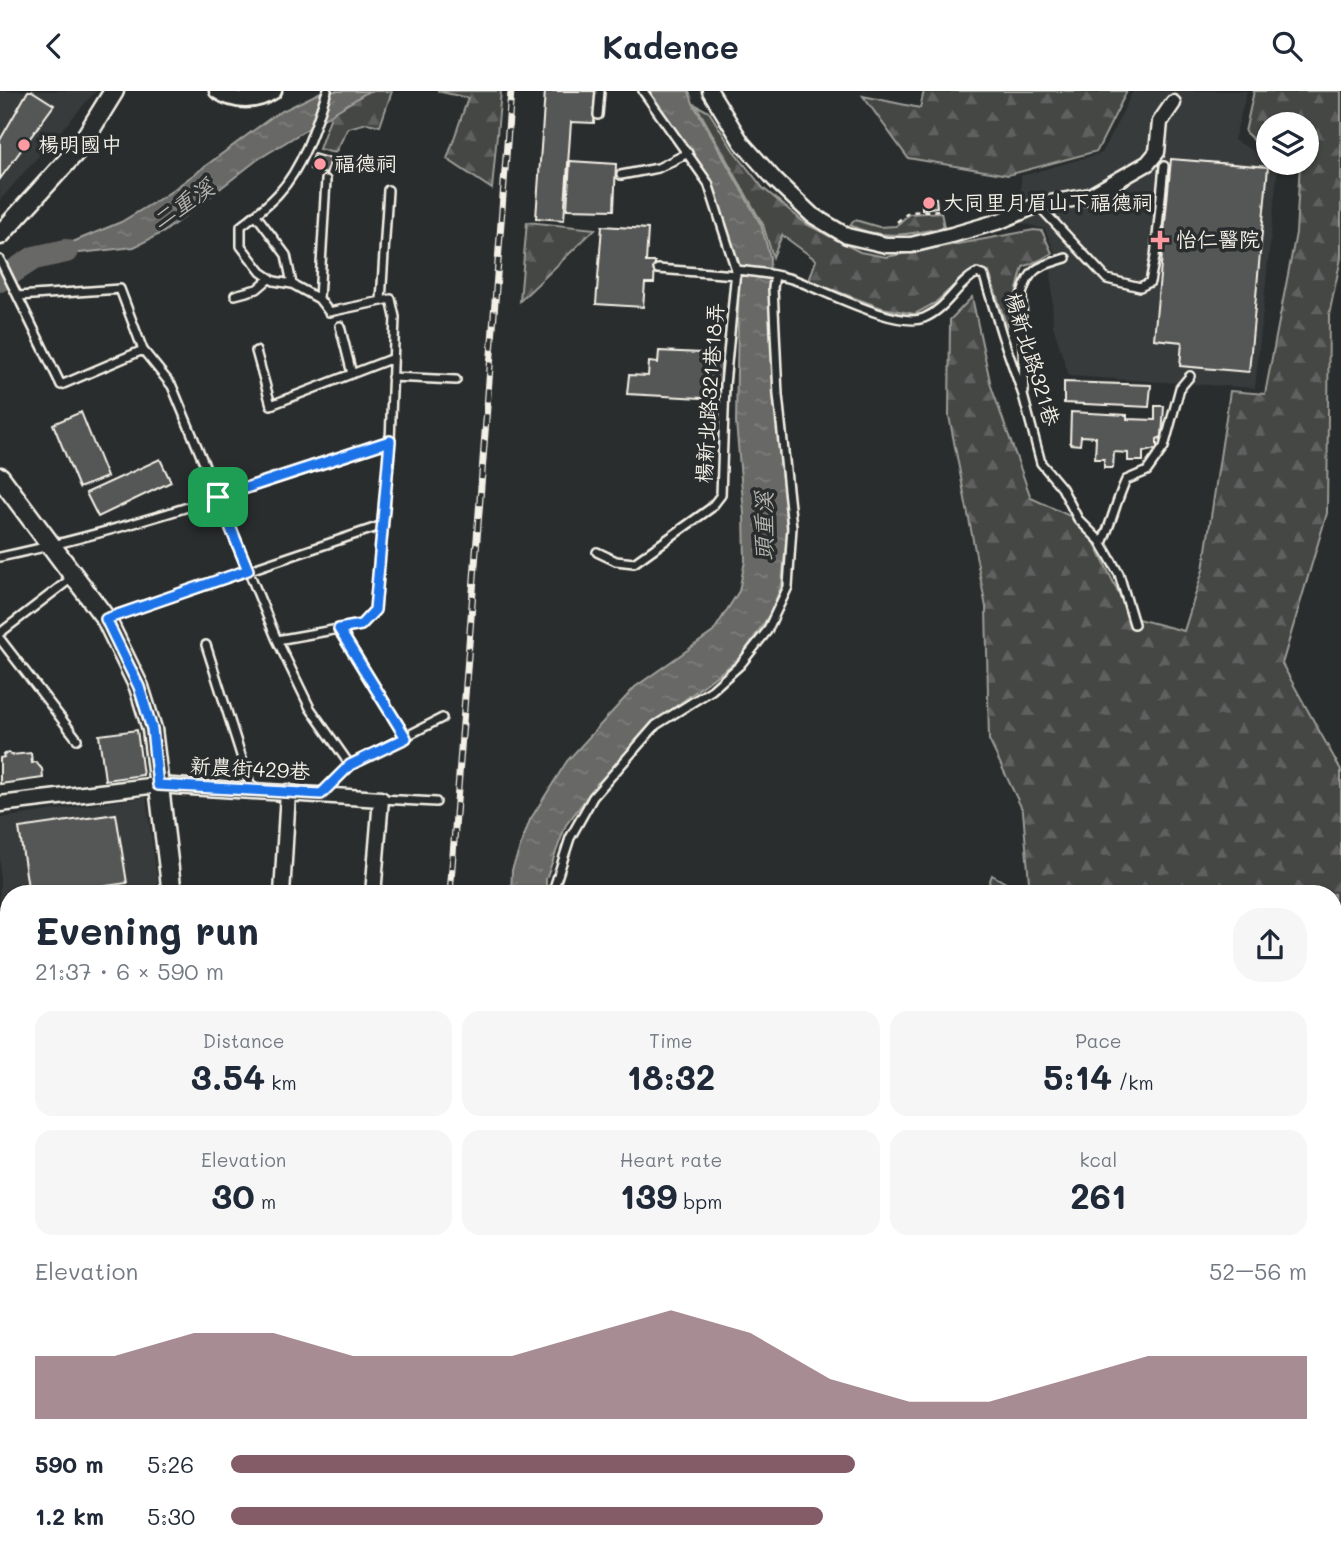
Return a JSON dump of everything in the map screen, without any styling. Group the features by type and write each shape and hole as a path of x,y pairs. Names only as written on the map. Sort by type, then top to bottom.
{"street":[{"path":"0,235 79,148 114,91"},
{"path":"217,91 238,100 251,100 274,91"},
{"path":"710,91 742,143 775,180 812,215 847,236 886,245 911,244 1000,221 1038,205 1090,197 1148,163 1157,152 1160,122 1173,103"},
{"path":"0,477 106,619 121,648 152,729 172,885"},
{"name":"新農街429巷","path":"0,804 158,785 381,799"},
{"path":"283,885 288,792"},
{"path":"374,885 381,799"}],"lane":[{"path":"277,640 361,625 375,610 383,525 390,441 395,317 391,299 329,312 318,299 292,284 270,278 261,272 241,246 241,226 279,194 293,173 314,129 327,91"},
{"path":"598,115 600,91"},
{"path":"643,91 708,183 736,272"},
{"path":"621,175 658,168 688,153"},
{"path":"1038,205 1107,279 1140,287 1150,282 1155,257 1164,166"},
{"path":"318,299 327,180"},
{"path":"381,301 388,190"},
{"path":"256,215 286,255 292,284"},
{"path":"1023,395 1022,293 1026,279 1037,267 1066,258"},
{"path":"0,260 61,385 144,350"},
{"path":"555,885 570,838 593,797 656,725 712,690 740,665 767,631 788,587 792,527 778,395 773,274 658,269"},
{"name":"楊新北路321巷18弄","path":"597,552 616,561 634,563 711,508 722,495 725,385 736,272"},
{"name":"楊新北路321巷","path":"773,274 849,303 901,318 923,319 948,303 969,277 977,273 984,276 1023,395 1041,463 1062,488 1078,519 1102,543 1119,574 1134,624"},
{"path":"234,295 257,289 270,278"},
{"path":"18,296 120,289 144,350 172,386 277,640 310,708 350,765"},
{"path":"340,326 352,374"},
{"path":"256,351 271,405 393,358"},
{"path":"1102,543 1126,480 1147,471 1164,447 1180,388 1190,376"},
{"path":"391,377 456,380"},
{"path":"0,557 52,546 218,497 390,441"},
{"path":"106,619 383,525"},
{"path":"0,633 73,576"},
{"path":"339,629 406,738"},
{"path":"0,639 76,739"},
{"path":"206,645 252,790"},
{"path":"321,794 350,765 442,718"},
{"path":"381,799 436,802"}],"path":[{"path":"897,222 909,212 941,210 958,196"}],"shaded area":[{"name":"楊明國中","path":"0,91 96,91 0,200"},
{"name":"怡仁醫院","path":"1133,91 1247,91 1234,140 1256,153 1256,175 1277,175 1255,388 1069,376 1053,326 1051,265 1055,252 1045,229 1020,223 1021,176 1102,153"},
{"path":"146,797 158,885 0,885 0,818"}],"green space":[{"path":"340,91 392,91 380,126 367,123 348,128 335,153 319,149"},
{"path":"437,91 501,91 492,189 447,159 468,98"},
{"path":"924,91 1127,91 1097,151 1008,175 908,158 863,96 920,108"},
{"path":"1254,91 1341,91 1341,258 1329,315 1327,513 1282,664 1341,770 1341,885 1029,885 1023,811 989,740 986,607 949,416 950,320 972,297 991,386 1031,498 1085,523 1130,617 1184,631 1203,570 1230,391 1265,394 1296,233 1299,175 1319,175 1319,112 1256,112 1256,143 1245,132"},
{"path":"696,105 709,112 733,150 763,188 806,224 860,252 886,257 1034,230 1042,231 1052,253 1023,267 1007,327 989,272 978,268 965,275 935,303 915,314 882,308 809,281 816,260 782,235 773,257 763,225"},
{"path":"941,212 944,227 909,234 885,235 850,225 855,220 879,227 896,226 909,214"},
{"path":"527,222 595,229 520,301"},
{"path":"992,875 1009,885 988,885"}],"water":[{"path":"323,91 369,91 257,160 164,232 134,247 34,258 121,222 166,195 276,114"},
{"name":"頭重溪","path":"649,91 689,91 693,103 761,225 770,257 775,404 787,531 782,584 770,614 740,658 654,723 589,795 566,825 546,885 511,885 512,870 530,820 567,761 635,687 713,632 739,591 745,561 744,513 736,422 739,265 710,181"}],"building":[{"path":"28,91 54,105 0,179 0,140"},
{"path":"545,91 596,91 594,123 571,122 564,220 536,218"},
{"name":"福德祠","path":"314,154 331,159 326,174 310,169"},
{"name":"怡仁醫院","path":"1171,159 1256,166 1256,175 1267,175 1249,372 1180,366 1182,342 1154,339"},
{"path":"570,161 616,164 614,210 567,209"},
{"name":"大同里月眉山下福德祠","path":"936,198 937,207 922,209 922,199"},
{"path":"602,226 648,229 646,262 655,262 654,283 645,283 643,307 596,304"},
{"path":"659,351 722,354 720,399 627,394 629,375 648,376 649,362 658,363"},
{"path":"1064,382 1151,385 1149,407 1064,403"},
{"path":"1155,406 1164,406 1162,437 1157,439 1157,449 1143,452 1143,461 1128,461 1128,453 1114,452 1113,468 1104,468 1104,459 1095,459 1096,437 1081,436 1080,445 1070,444 1071,412 1127,415 1127,419 1155,420"},
{"path":"81,412 107,477 79,488 53,424"},
{"path":"160,459 171,482 98,517 86,493"},
{"path":"137,730 143,775 105,780 99,735"},
{"path":"31,753 32,763 36,762 42,769 43,778 0,784 0,758 4,757 3,754"},
{"path":"116,814 127,883 28,885 19,828"}],"waterway":[{"name":"二重溪","path":"0,280 34,258 66,251"}],"railway":[{"path":"451,885 511,91"}],"place":[{"name":"楊明國中","path":"24,145"},
{"name":"福德祠","path":"320,164"},
{"name":"大同里月眉山下福德祠","path":"929,203"},
{"name":"怡仁醫院","path":"1160,240"}],"route":[{"path":"390,441 375,610 361,625 339,629 406,738 350,765 321,794 158,785 152,729 139,687 106,619 248,570 218,497 390,441"}]}
